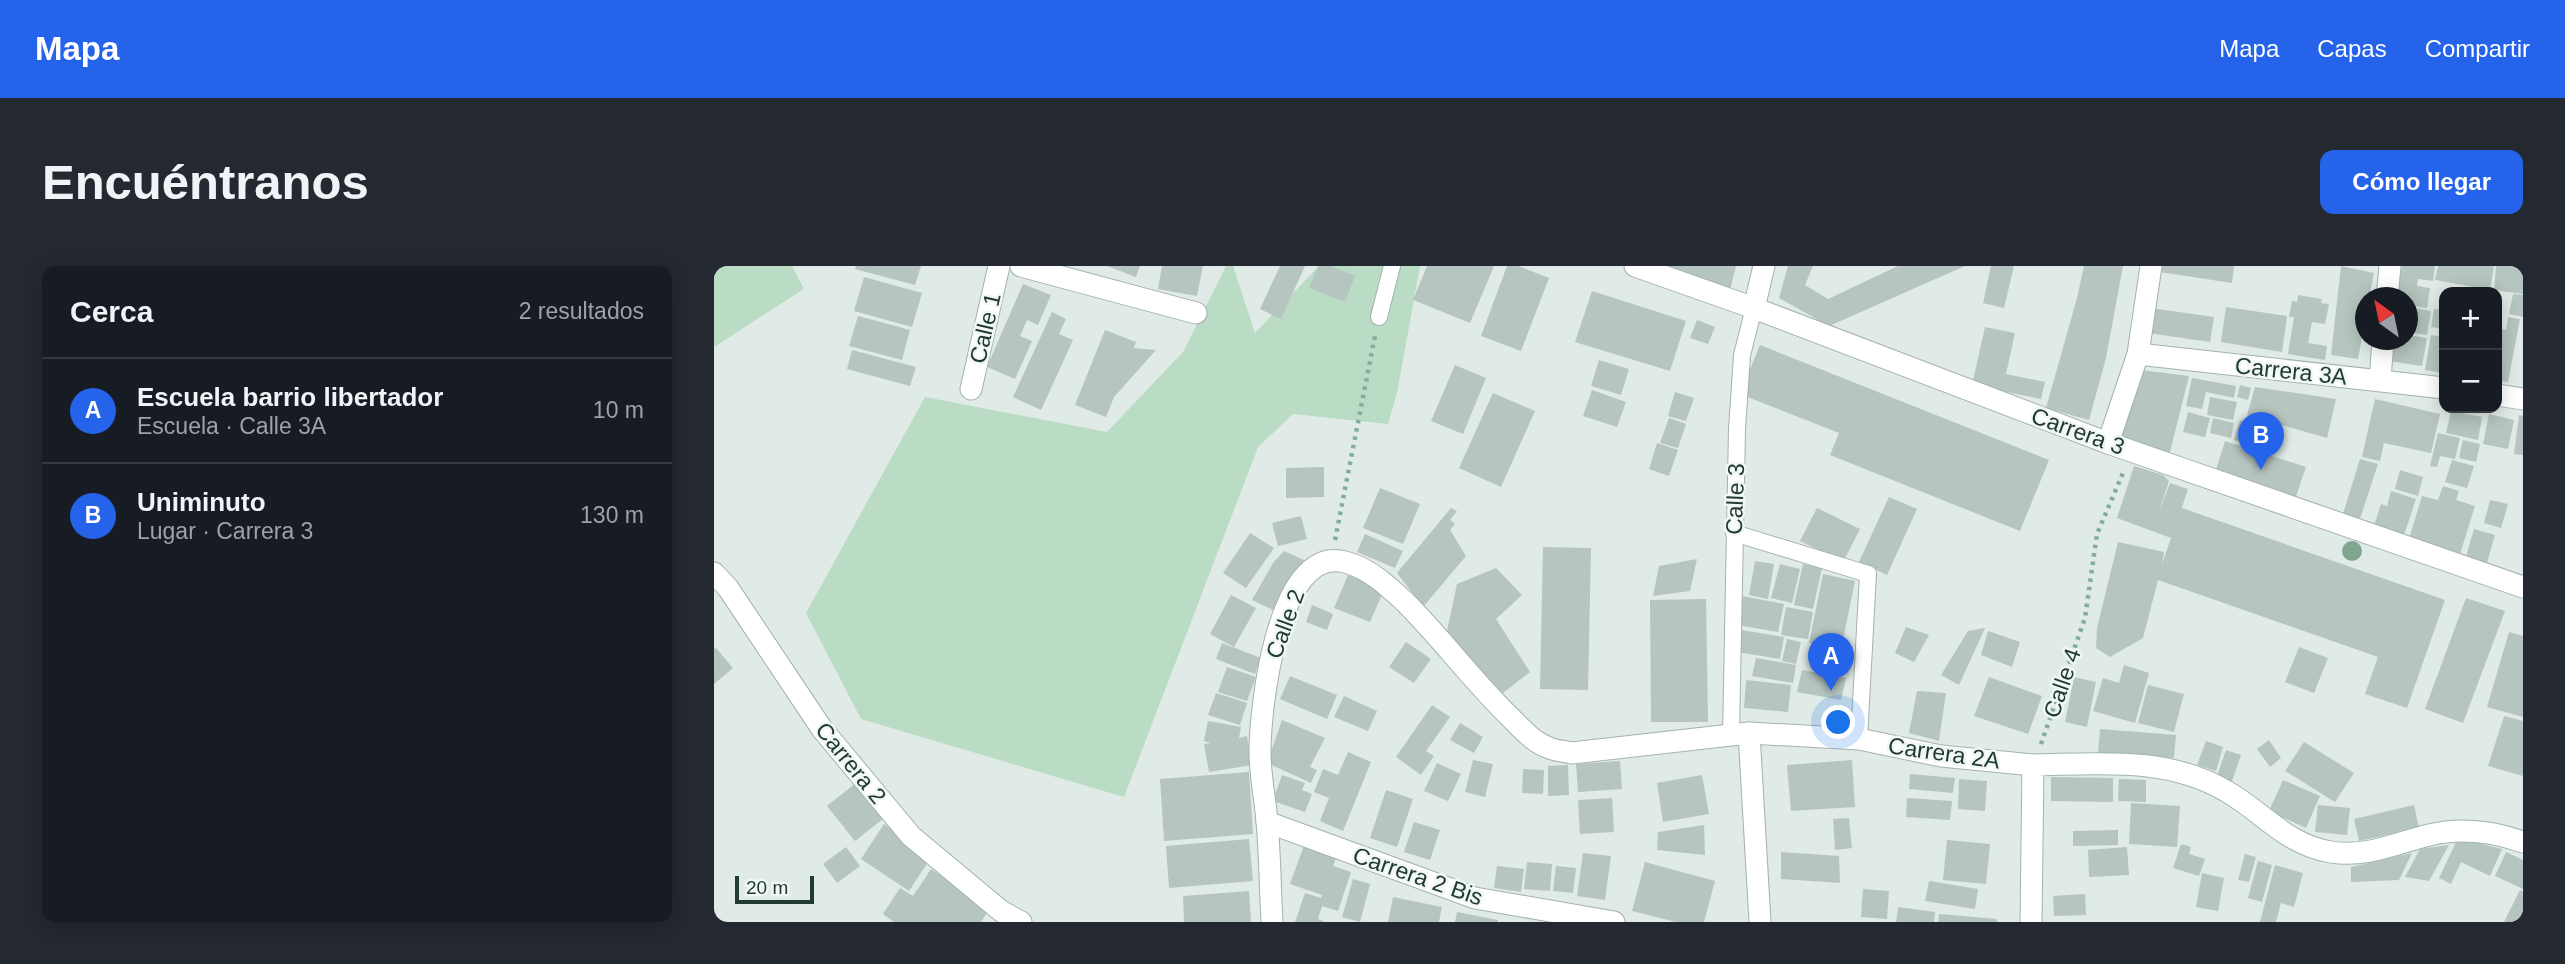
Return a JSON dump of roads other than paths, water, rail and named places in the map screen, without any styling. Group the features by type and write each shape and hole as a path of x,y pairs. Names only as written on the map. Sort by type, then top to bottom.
{"street":[{"name":"Calle 1","path":"971,389 999,266"},
{"path":"1021,266 1196,313"},
{"path":"1379,317 1392,266"},
{"name":"Carrera 3","path":"1635,266 1754,308 2108,443 2523,587"},
{"name":"Calle 3","path":"1760,922 1740,734 1734,533 1742,355 1765,266"},
{"path":"2108,443 2138,354 2151,266"},
{"path":"2388,287 2390,266"},
{"path":"2379,380 2382,350"},
{"name":"Carrera 3A","path":"2138,354 2439,387"},
{"path":"2502,396 2523,398"},
{"path":"1734,533 1868,574 1859,739"},
{"name":"Carrera 2A","path":"1331,562 1344,562 1379,578 1407,604 1488,696 1535,741 1549,749 1573,753 1740,734 1859,739 1941,756 2033,765 2137,763 2184,773 2226,791 2271,826 2297,841 2329,852 2360,854 2432,834 2482,830 2523,842"},
{"name":"Calle 2","path":"1272,922 1260,753 1264,693 1277,633 1302,578 1315,566 1331,562"},
{"name":"Carrera 2","path":"714,573 728,588 822,729 912,836 1001,911 1021,922"},
{"path":"2031,922 2033,765"},
{"name":"Carrera 2 Bis","path":"1267,822 1475,898 1614,922"}],"place":[{"name":"Uniminuto","path":"2261,470"},
{"name":"Escuela barrio libertador","path":"1831,691"}]}
